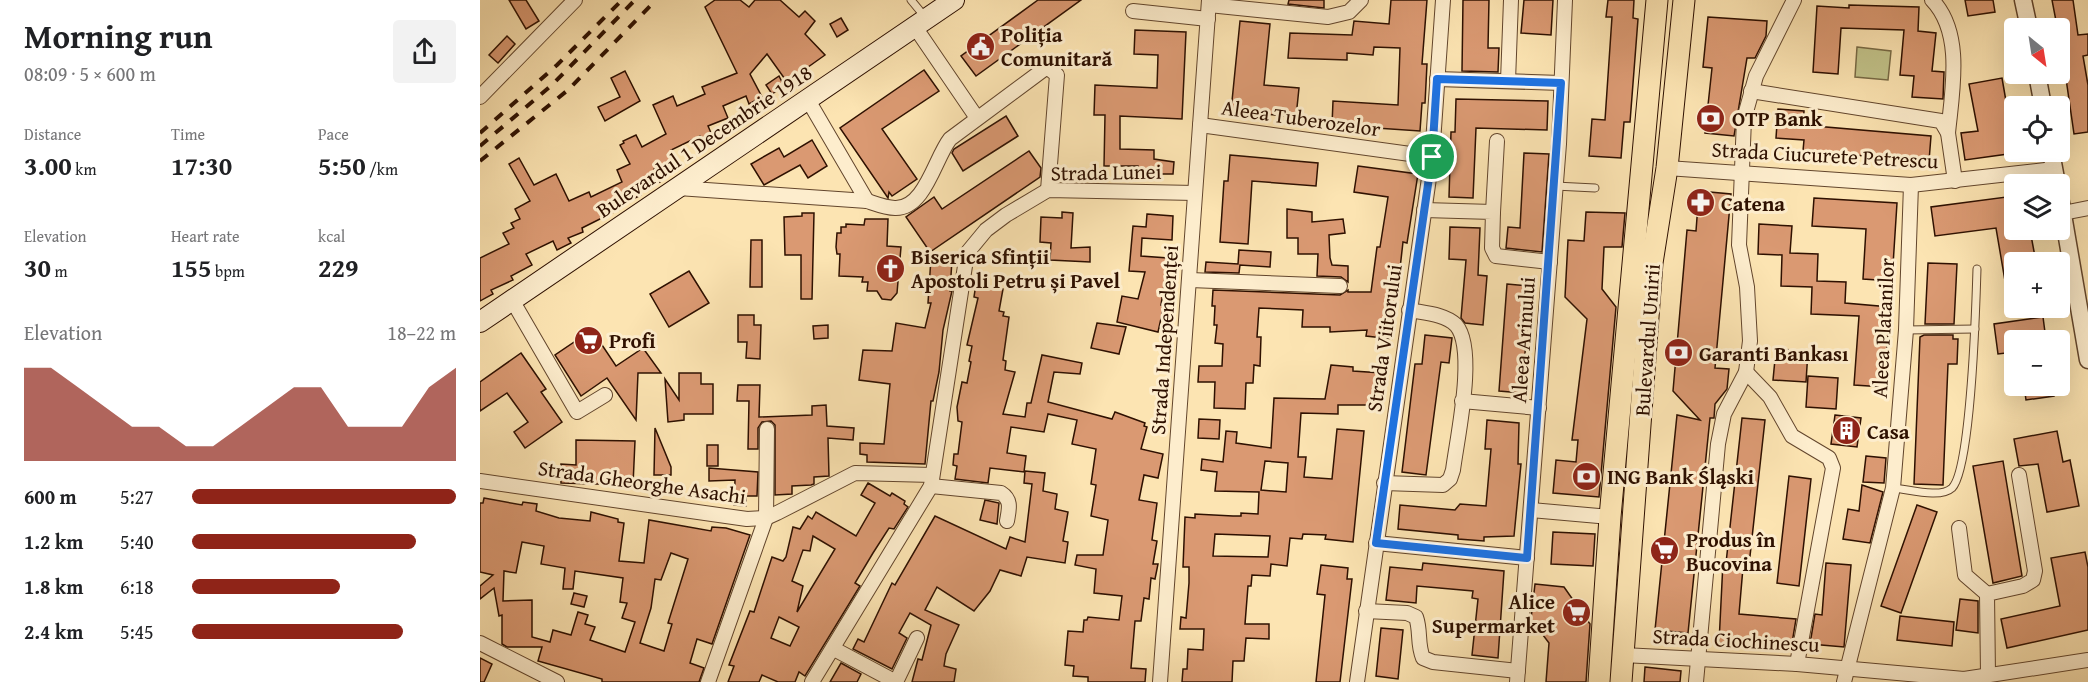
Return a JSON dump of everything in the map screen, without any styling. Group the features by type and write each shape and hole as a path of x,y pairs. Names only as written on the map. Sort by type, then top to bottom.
{"main road":[{"name":"Bulevardul 1 Decembrie 1918","path":"480,322 954,0"},
{"name":"Bulevardul Unirii","path":"1599,682 1610,518 1657,0"},
{"name":"Bulevardul Unirii","path":"1621,682 1652,263 1666,168 1684,0"}],"street":[{"path":"480,97 576,0"},
{"path":"1133,11 1208,8 1328,17 1349,12 1361,0"},
{"name":"Strada Viitorului","path":"1356,682 1432,157 1443,0"},
{"path":"1508,81 1511,0"},
{"name":"Aleea Arinului","path":"1518,677 1556,186 1565,0"},
{"path":"1696,682 1718,444 1724,414 1746,372 1750,340 1747,287 1739,246 1744,119 1751,91 1794,0"},
{"path":"1932,0 1941,10 1950,35 1954,78 1947,122 1955,181"},
{"path":"2024,0 2027,18"},
{"name":"Strada Independenței","path":"1160,682 1208,8"},
{"path":"921,23 977,118"},
{"path":"678,188 867,201 896,208 904,206 925,189 941,151 950,139 1040,70 1047,68 1053,69 1057,75 1048,190"},
{"path":"1437,79 1561,83"},
{"path":"1751,91 1947,122"},
{"path":"808,100 867,201"},
{"name":"Aleea Tuberozelor","path":"1200,125 1432,157"},
{"path":"1497,141 1492,248 1496,256 1550,262"},
{"name":"Strada Ciucurete Petrescu","path":"1666,168 1911,185 2004,179"},
{"name":"Aleea Platanilor","path":"1845,675 1893,488 1906,330 1911,185"},
{"name":"Strada Lunei","path":"932,480 967,253 986,230 1048,190 1195,193"},
{"path":"2070,206 2088,208"},
{"path":"1424,210 1493,212"},
{"path":"2067,240 2088,360"},
{"path":"1190,280 1340,286"},
{"path":"512,300 577,412 605,395"},
{"path":"1384,483 1433,487 1443,485 1450,478 1462,400 1464,339 1455,324 1441,316 1409,310"},
{"path":"1746,372 1770,397 1792,436 1829,458 1833,468 1797,664"},
{"path":"1462,400 1539,408"},
{"path":"708,682 766,518 768,429"},
{"name":"Strada Gheorghe Asachi","path":"480,481 747,519 766,518 855,473 932,480 1001,493 1006,496 1010,508 1007,521"},
{"path":"1987,594 2023,586 2033,580 2033,550 2019,475"},
{"path":"812,682 834,649 932,480"},
{"path":"1531,510 1610,518"},
{"path":"1959,528 1965,575 1987,594 1988,675"},
{"path":"1376,543 1527,558"},
{"path":"1366,611 1407,614 1416,617 1420,628 1419,648 1423,658 1433,662 1518,677"},
{"path":"834,649 896,682 917,638"},
{"path":"480,644 557,682"},
{"name":"Strada Ciochinescu","path":"1623,655 1698,657 1797,664 1845,675 1964,681 1988,675 2088,660"}],"lane":[{"path":"911,0 921,23"},
{"path":"1556,186 1596,189"},
{"path":"1893,488 1942,493 1952,488 1958,477 1968,414 1977,269"},
{"path":"1906,330 1975,329"}],"green space":[{"path":"1857,47 1891,51 1888,80 1855,77"}],"building":[{"path":"509,0 526,0 539,21 526,29"},
{"path":"715,0 740,0 749,7 755,0 780,0 799,17 805,11 815,21 805,34 825,55 787,82 767,54 750,74 762,97 749,104 746,96 723,106 728,118 708,126 715,142 705,146 700,136 671,150 675,159 654,169 660,182 640,192 641,195 618,206 620,209 582,228 583,232 568,238 571,243 557,250 553,241 526,254 532,265 511,276 513,280 491,290 493,294 480,301 480,258 509,244 503,233 514,228 511,223 520,219 515,209 530,201 509,164 519,158 534,185 556,174 569,201 589,192 591,197 622,182 617,170 630,164 620,145 624,143 623,141 636,135 642,147 666,134 653,105 673,96 677,106 705,94 702,87 737,73 705,7"},
{"path":"1038,0 1081,0 976,76 961,56"},
{"path":"1289,0 1324,0 1324,8 1288,4"},
{"path":"1391,0 1427,0 1422,64 1427,64 1425,103 1422,103 1420,131 1332,125 1333,101 1398,105 1400,48 1374,47 1373,55 1347,53 1347,60 1288,58 1290,33 1352,35 1354,21 1389,24"},
{"path":"1463,0 1489,0 1488,48 1499,48 1498,72 1462,71"},
{"path":"1524,0 1553,0 1551,35 1521,33"},
{"path":"1608,0 1634,0 1633,18 1638,19 1630,122 1624,122 1621,158 1589,156 1592,119 1605,120 1612,17 1606,17"},
{"path":"1965,0 1993,0 1995,12 1968,16"},
{"path":"2052,0 2073,0 2078,35 2088,34 2088,55 2083,56 2088,85 2088,132 2074,134 2067,84 2070,84 2070,18 2055,18"},
{"path":"1849,5 1919,7 1918,31 1936,33 1932,71 1944,72 1943,99 1912,97 1914,76 1900,75 1904,30 1841,28 1838,74 1813,72 1817,6 1849,8"},
{"path":"1708,17 1767,21 1766,36 1755,58 1747,58 1734,136 1705,133 1712,68 1703,67"},
{"path":"841,18 848,30 837,37 830,24"},
{"path":"1240,21 1270,24 1264,85 1299,88 1296,117 1231,111"},
{"path":"1135,30 1186,32 1182,119 1120,116 1120,149 1154,150 1154,159 1174,162 1173,174 1138,174 1138,166 1104,166 1105,115 1094,115 1095,85 1157,88 1158,55 1134,54"},
{"path":"507,36 515,44 498,63 489,55"},
{"path":"924,70 939,91 882,129 917,179 892,196 889,192 888,198 840,128"},
{"path":"625,71 640,101 605,121 598,107 620,97 611,78"},
{"path":"779,76 784,86 772,94 766,85"},
{"path":"2002,78 2005,96 2004,155 1965,160 1961,133 1978,131 1969,84"},
{"path":"1456,99 1548,101 1547,130 1476,128 1473,198 1449,197 1451,132 1455,132"},
{"path":"1778,109 1804,111 1803,125 1931,136 1929,161 1803,151 1804,140 1776,138"},
{"path":"1006,116 1018,136 963,171 952,153 954,149"},
{"path":"812,140 827,166 808,178 800,165 764,185 751,164 779,148 784,157"},
{"path":"1029,151 1041,168 1040,177 930,252 906,217 934,197 942,209"},
{"path":"1524,153 1549,154 1542,252 1506,248 1508,227 1520,228"},
{"path":"1230,155 1318,163 1316,186 1252,181 1248,244 1220,242 1224,181 1228,181"},
{"path":"1358,166 1418,174 1407,243 1403,242 1392,339 1366,336 1367,330 1330,332 1330,327 1302,327 1303,310 1259,308 1257,337 1261,337 1260,366 1254,365 1253,383 1246,383 1245,409 1214,408 1215,382 1198,382 1199,366 1222,366 1223,344 1215,343 1217,325 1214,325 1213,290 1340,295 1348,290 1348,292 1371,292 1377,247 1380,247 1388,197 1354,192"},
{"path":"1699,191 1731,194 1715,368 1729,369 1727,389 1715,404 1714,418 1710,418 1688,633 1655,630 1677,415 1700,420 1673,391 1687,230 1696,231"},
{"path":"2004,197 2004,240 2032,240 2034,252 2004,252 2004,275 1996,228 1935,236 1931,207"},
{"path":"1814,198 1897,203 1892,281 1863,279 1866,229 1812,226"},
{"path":"1287,209 1312,212 1312,222 1343,219 1345,233 1329,235 1330,258 1332,265 1348,266 1348,282 1341,277 1317,276 1318,254 1298,254 1298,238 1287,238"},
{"path":"1062,212 1073,213 1071,248 1090,247 1090,262 1050,260 1051,243 1040,242 1041,217 1062,218"},
{"path":"1586,212 1625,213 1622,247 1604,247 1602,289 1616,307 1599,497 1553,493 1556,460 1576,462 1578,440 1572,440 1587,319 1565,297 1568,240 1584,241"},
{"path":"802,213 814,213 812,299 801,299 801,255 785,255 784,217 802,216"},
{"path":"1147,214 1173,216 1172,240 1142,238 1141,256 1168,258 1161,305 1164,305 1158,332 1117,322 1122,296 1138,299 1145,272 1129,271 1133,226 1146,227"},
{"path":"865,219 888,219 887,246 901,247 897,293 891,300 882,299 877,291 867,291 868,282 862,282 863,277 839,276 840,254 837,254 836,247 837,233 841,233 841,227 846,227 846,224 864,225"},
{"path":"1759,224 1792,226 1790,253 1818,254 1817,281 1846,282 1845,303 1890,307 1884,387 1854,385 1859,316 1811,314 1812,287 1781,286 1782,255 1758,254"},
{"path":"1450,227 1480,228 1478,275 1487,276 1483,325 1465,323 1461,318 1466,260 1449,259"},
{"path":"751,240 762,240 762,287 750,287"},
{"path":"1239,250 1271,252 1270,267 1240,265 1239,273 1205,272 1206,262 1238,264"},
{"path":"931,258 952,260 950,291 952,291 943,330 939,372 933,401 931,401 925,464 867,462 867,455 860,454 860,443 884,444 890,384 859,380 863,350 892,351 896,323 925,328 931,303 928,303"},
{"path":"1928,263 1957,264 1954,324 1925,324"},
{"path":"689,271 709,303 669,327 650,294"},
{"path":"976,284 1003,289 999,311 1004,312 1003,316 1009,317 1003,360 1006,361 1005,370 1015,372 1003,414 1025,417 1027,403 1031,403 1042,355 1082,363 1080,374 1054,372 1048,402 1112,419 1115,412 1145,423 1144,426 1147,427 1141,449 1163,454 1158,478 1144,475 1139,500 1157,503 1152,540 1157,541 1153,564 1158,564 1155,579 1151,578 1149,599 1144,598 1141,621 1135,621 1131,668 1146,669 1145,682 1088,682 1088,677 1073,676 1074,666 1065,665 1068,631 1083,632 1084,620 1088,617 1119,620 1122,596 1094,593 1096,569 1075,565 1077,555 1103,555 1108,520 1091,516 1096,485 1091,484 1096,449 1072,444 1077,420 1048,414 1044,432 1011,427 1007,453 1026,456 1024,472 990,468 988,483 955,479 957,466 953,465 954,454 958,454 962,422 958,421 957,407 962,382 967,383 971,362 969,361 972,346 967,345 978,298 974,297"},
{"path":"1507,284 1530,286 1522,393 1499,391"},
{"path":"738,315 754,315 754,325 761,325 760,359 746,358 747,342 738,342"},
{"path":"2043,318 2045,330 2004,330 2004,353 1998,354 1994,324"},
{"path":"1097,323 1126,327 1119,354 1091,348"},
{"path":"828,325 828,338 814,339 813,326"},
{"path":"592,330 616,366 643,348 661,373 638,373 636,420 607,378 581,396 555,355"},
{"path":"1425,335 1452,338 1449,363 1441,362 1426,475 1402,472 1415,364 1422,364"},
{"path":"1953,335 1953,339 1958,339 1957,364 1948,364 1943,485 1914,484 1920,337"},
{"path":"1776,349 1808,351 1806,382 1773,380"},
{"path":"521,353 546,389 541,392 562,422 525,448 514,432 528,422 507,393 480,411 480,382"},
{"path":"1331,365 1353,367 1353,371 1382,373 1381,386 1377,386 1376,405 1338,405 1338,414 1301,413 1298,457 1306,457 1304,477 1332,479 1337,429 1364,431 1353,542 1325,539 1326,535 1303,534 1302,539 1290,538 1287,566 1271,564 1270,576 1252,575 1251,586 1248,586 1245,624 1269,624 1269,639 1246,638 1244,661 1233,661 1232,682 1182,682 1183,669 1187,669 1188,649 1203,650 1204,629 1180,629 1181,617 1186,618 1189,583 1189,567 1183,567 1185,517 1195,518 1195,514 1241,516 1241,513 1258,514 1259,492 1215,491 1217,472 1201,470 1202,459 1223,462 1226,431 1237,432 1236,443 1271,448 1274,398 1325,399","holes":["1265,461 1288,463 1286,492 1261,490","1215,534 1270,536 1268,557 1213,556"]},
{"path":"679,373 701,373 701,384 713,384 713,414 684,414 684,420 668,422 665,379 679,400"},
{"path":"1808,376 1838,378 1836,409 1806,407"},
{"path":"738,385 760,385 759,417 812,415 812,406 826,405 827,426 854,428 853,440 828,438 829,476 814,477 814,484 811,485 792,486 792,494 775,495 775,425 771,421 762,422 758,428 758,449 748,449 749,401 737,401"},
{"path":"2025,396 2054,396 2026,400"},
{"name":"Casa","path":"1835,415 1861,418 1857,447 1831,444"},
{"path":"1742,418 1765,420 1750,556 1744,556 1739,614 1796,619 1791,649 1719,643 1723,562 1726,563"},
{"path":"1199,419 1220,420 1219,439 1198,438"},
{"path":"1487,420 1519,423 1518,464 1521,464 1514,536 1484,537 1484,541 1458,539 1458,535 1398,529 1400,505 1455,510 1460,504 1486,506 1491,449 1485,449"},
{"path":"655,428 671,467 671,475 654,475"},
{"path":"2057,431 2063,462 2070,460 2079,506 2047,512 2038,464 2019,466 2014,439"},
{"path":"576,440 635,441 633,485 561,483 561,464 576,465"},
{"path":"707,445 718,445 718,466 707,466"},
{"path":"1866,456 1886,458 1884,483 1863,482"},
{"path":"2003,461 2022,576 1993,583 1973,466"},
{"path":"709,468 758,472 757,496 746,496 746,506 734,505 735,480 709,481"},
{"path":"1025,471 1045,473 1043,491 1057,494 1055,509 1068,512 1063,541 1068,542 1065,563 1027,557 1021,576 1000,570 990,591 974,611 937,587 925,610 959,625 946,654 944,666 956,669 954,682 912,682 918,659 922,660 931,625 910,613 899,633 907,638 892,669 853,649 858,639 864,642 892,583 895,585 935,516 1006,549 1010,537 1025,542 1032,484 1024,483"},
{"path":"1789,476 1811,479 1799,586 1777,583"},
{"path":"868,483 890,496 892,493 905,501 904,504 908,507 894,529 889,528 873,553 855,583 860,586 805,676 799,672 795,682 778,682 762,675 759,682 728,682 734,666 729,665 750,611 754,612 772,557 783,561 786,557 793,527 800,529 808,516 812,519 816,512 856,536 875,503 861,495","holes":["813,536 835,549 797,612 803,586 792,581 803,550 810,551","779,617 799,627 790,646 771,638"]},
{"path":"1862,485 1883,492 1870,543 1843,539 1848,509 1859,511"},
{"path":"484,498 522,505 523,502 537,504 536,511 559,518 590,521 591,512 618,519 618,522 624,523 619,561 644,563 649,520 711,531 712,527 726,528 750,535 712,644 697,639 690,663 704,668 699,682 602,682 602,679 538,661 542,647 507,647 502,644 502,615 499,616 494,588 480,599 480,586 493,575 480,572 480,503 483,503","holes":["522,542 544,546 541,564 565,568 563,589 573,589 575,571 623,578 620,602 627,603 622,618 635,622 625,652 590,640 595,627 585,624 588,615 578,612 571,635 553,630 550,642 532,637 532,600 503,601 504,571 516,573","671,553 688,559 668,623 672,624 664,651 640,643 651,608 655,579 661,580"]},
{"path":"985,500 999,503 997,524 980,520"},
{"path":"1917,505 1937,512 1901,613 1881,606"},
{"path":"1553,532 1595,534 1593,566 1551,564"},
{"path":"2085,552 2088,567 2088,630 2007,648 2001,619 2060,606 2051,558"},
{"path":"1423,563 1504,571 1498,658 1472,655 1478,599 1472,598 1473,591 1417,586 1416,603 1386,600 1390,567 1422,570"},
{"path":"1826,563 1851,565 1844,647 1810,644 1815,614 1822,615"},
{"path":"1321,565 1348,568 1347,579 1352,579 1340,682 1316,682 1325,595 1317,594"},
{"path":"1535,584 1564,587 1590,624 1586,682 1546,682 1549,643 1531,619"},
{"path":"574,593 587,596 584,607 571,604"},
{"path":"1960,599 1978,601 1978,633 1956,630"},
{"path":"1900,616 1954,622 1952,646 1897,640"},
{"path":"1381,628 1403,630 1398,679 1376,676"},
{"path":"480,658 492,664 484,682 480,682"},
{"path":"841,663 861,674 857,682 830,682"},
{"path":"1645,667 1681,671 1680,682 1644,682"}],"railway":[{"path":"480,133 557,65 622,0"},
{"path":"480,146 552,85 635,0"},
{"path":"480,161 568,90 656,0"}],"place":[{"name":"Poliția Comunitară","path":"980,46"},
{"name":"OTP Bank","path":"1711,118"},
{"name":"Catena","path":"1700,203"},
{"name":"Biserica Sfinții Apostoli Petru și Pavel","path":"890,268"},
{"name":"Profi","path":"588,340"},
{"name":"Garanti Bankası","path":"1678,353"},
{"name":"Casa","path":"1846,431"},
{"name":"ING Bank Śląski","path":"1586,476"},
{"name":"Produs în Bucovina","path":"1665,551"},
{"name":"Alice Supermarket","path":"1576,613"}],"route":[{"path":"1437,79 1561,83 1559,144 1527,558 1376,543 1432,157 1437,79"}]}
